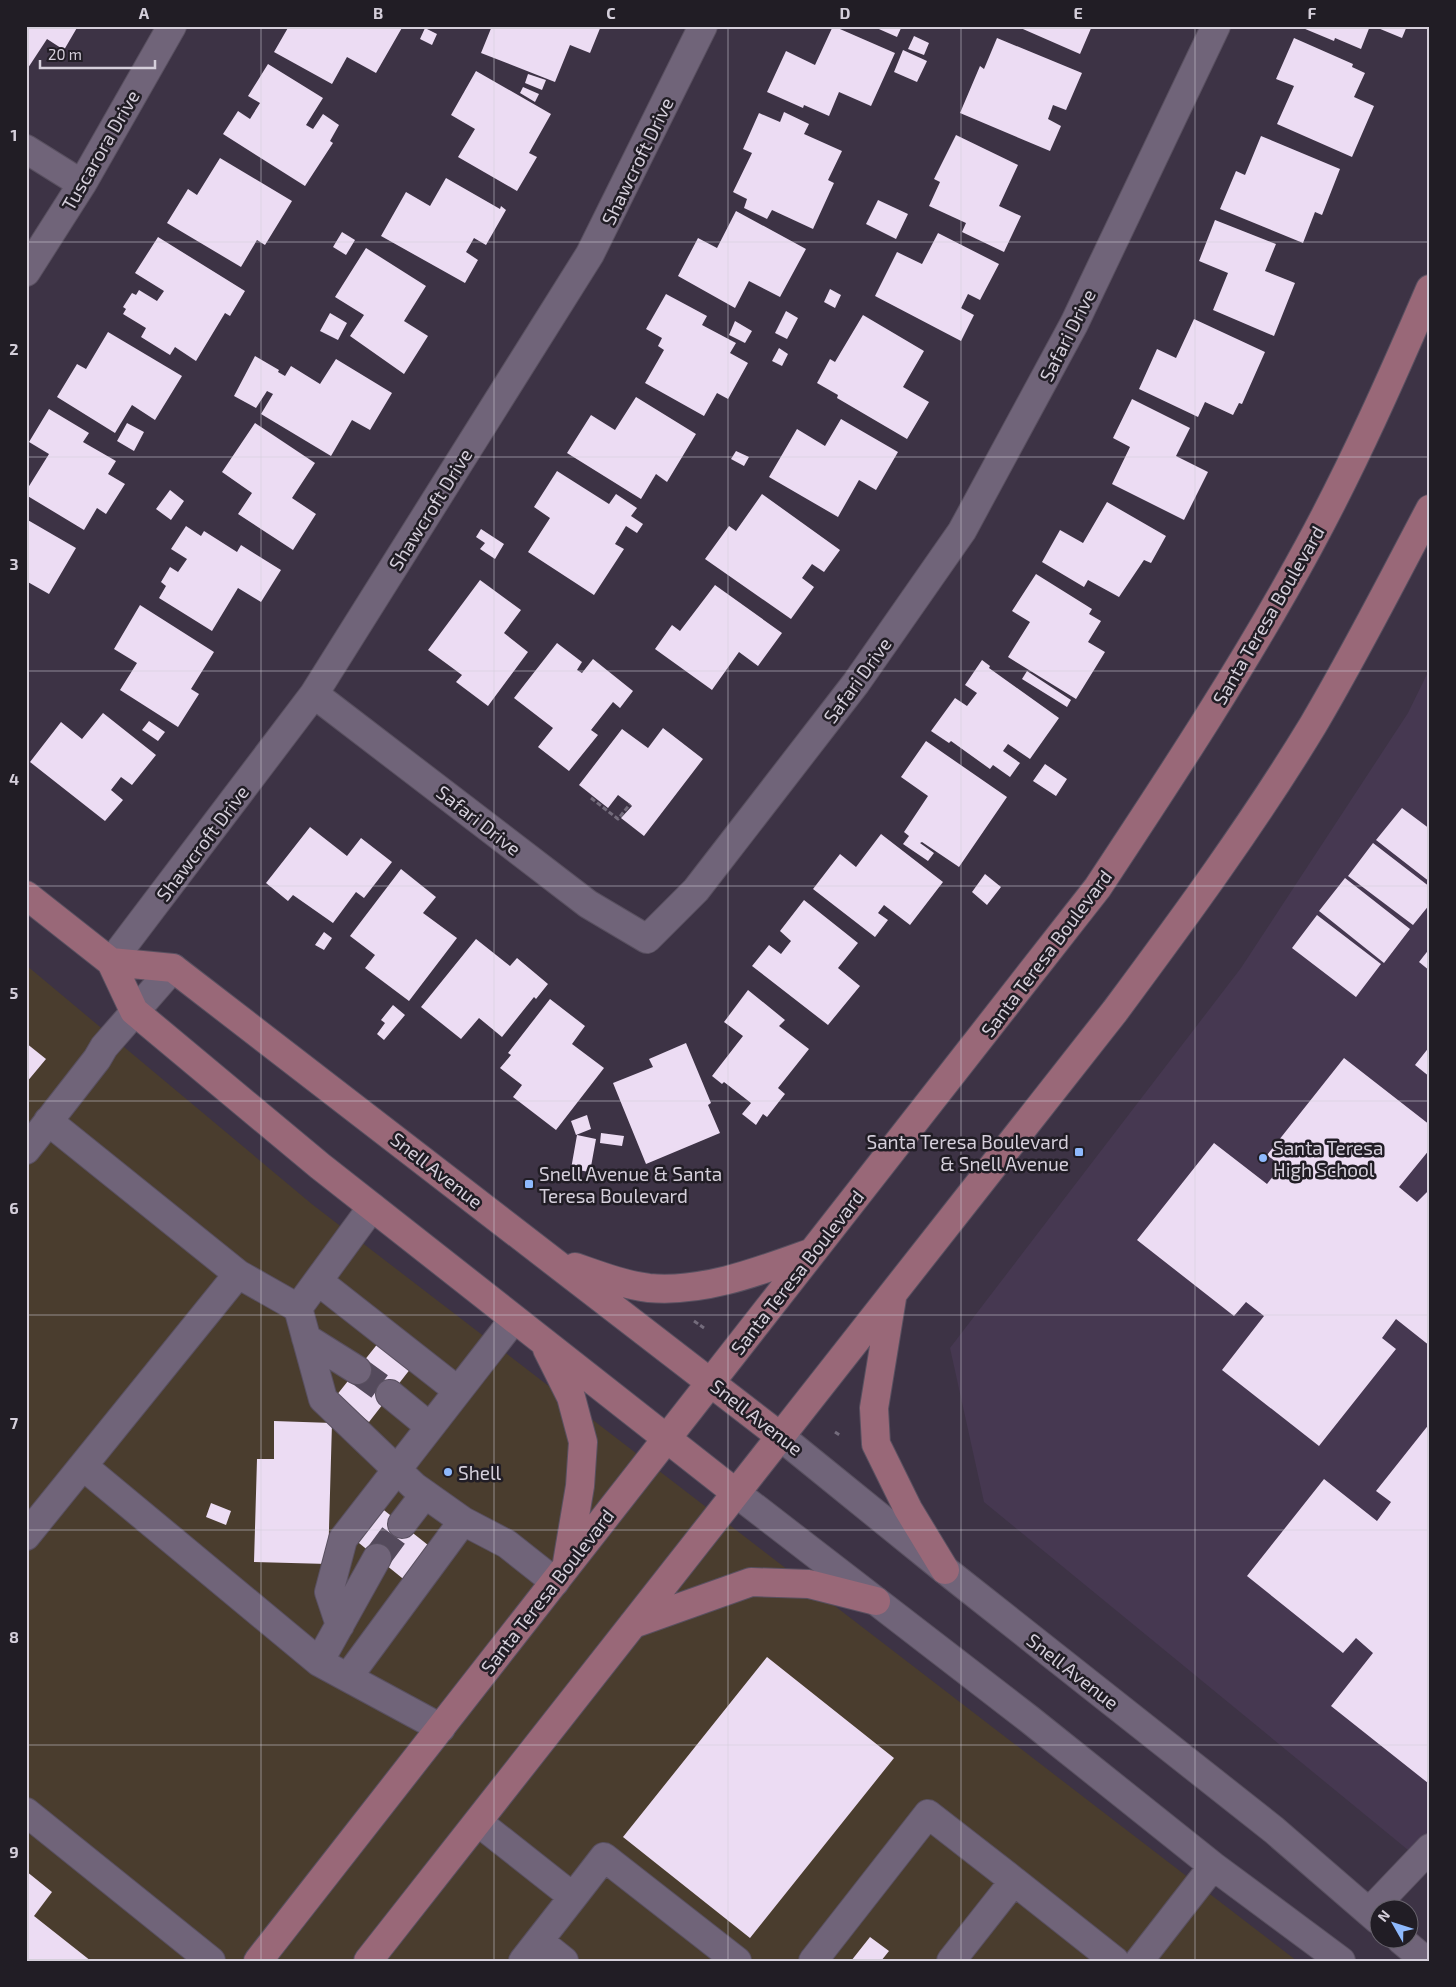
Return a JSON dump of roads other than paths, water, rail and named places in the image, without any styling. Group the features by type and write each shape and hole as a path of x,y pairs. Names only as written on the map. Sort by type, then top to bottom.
{"main road":[{"name":"Santa Teresa Boulevard","path":"258,1961 1098,887 1204,727 1310,544 1400,360 1430,289"},
{"path":"368,1961 1115,1011 1208,884 1313,724 1383,599 1430,509"},
{"path":"26,895 111,962 134,1011 372,1207 736,1493"},
{"path":"111,962 173,968"},
{"name":"Snell Avenue","path":"173,968 781,1436"},
{"path":"552,1259 605,1277 649,1288 657,1288 690,1287 746,1275 810,1254"},
{"path":"892,1295 874,1408 876,1444 908,1509 946,1570"},
{"path":"544,1343 571,1397 583,1442 580,1486 560,1574"},
{"path":"633,1624 751,1582 809,1584 876,1601"}],"street":[{"name":"Tuscarora Drive","path":"26,272 82,184 172,26"},
{"name":"Shawcroft Drive","path":"111,962 314,694 590,254 703,26"},
{"name":"Safari Drive","path":"314,694 588,904 647,939 696,890 850,691 962,531 1074,324 1216,26"},
{"path":"26,149 82,184"},
{"path":"26,1150 134,1011 173,968"},
{"path":"48,1121 238,1274 298,1308 323,1399 425,1494 463,1521 560,1574"},
{"path":"298,1308 372,1207"},
{"path":"26,1536 238,1274"},
{"path":"318,1281 457,1390"},
{"path":"340,1625 329,1592 343,1539 396,1468 514,1318"},
{"path":"306,1338 357,1370"},
{"path":"390,1394 429,1426"},
{"name":"Snell Avenue","path":"781,1436 946,1570 1274,1830 1368,1911"},
{"path":"83,1466 319,1662 441,1728"},
{"path":"736,1493 1029,1719 1213,1866 1342,1961"},
{"path":"402,1524 425,1494"},
{"path":"348,1677 463,1521"},
{"path":"319,1662 377,1558"},
{"path":"26,1812 211,1961"},
{"path":"813,1961 928,1814 1115,1961"},
{"path":"478,1822 574,1897"},
{"path":"1387,1900 1430,1848"},
{"path":"564,1961 531,1951 604,1857 737,1961"},
{"path":"1139,1961 1213,1866"},
{"path":"952,1961 1014,1881"},
{"path":"1413,1950 1426,1961"}],"tunnel":[{"path":"357,1370 390,1394"},
{"path":"377,1558 402,1524"}],"place":[{"name":"Santa Teresa Boulevard & Snell Avenue","path":"1079,1152"},
{"name":"Santa Teresa High School","path":"1263,1158"},
{"name":"Snell Avenue & Santa Teresa Boulevard","path":"529,1184"},
{"name":"Shell","path":"448,1472"}]}
